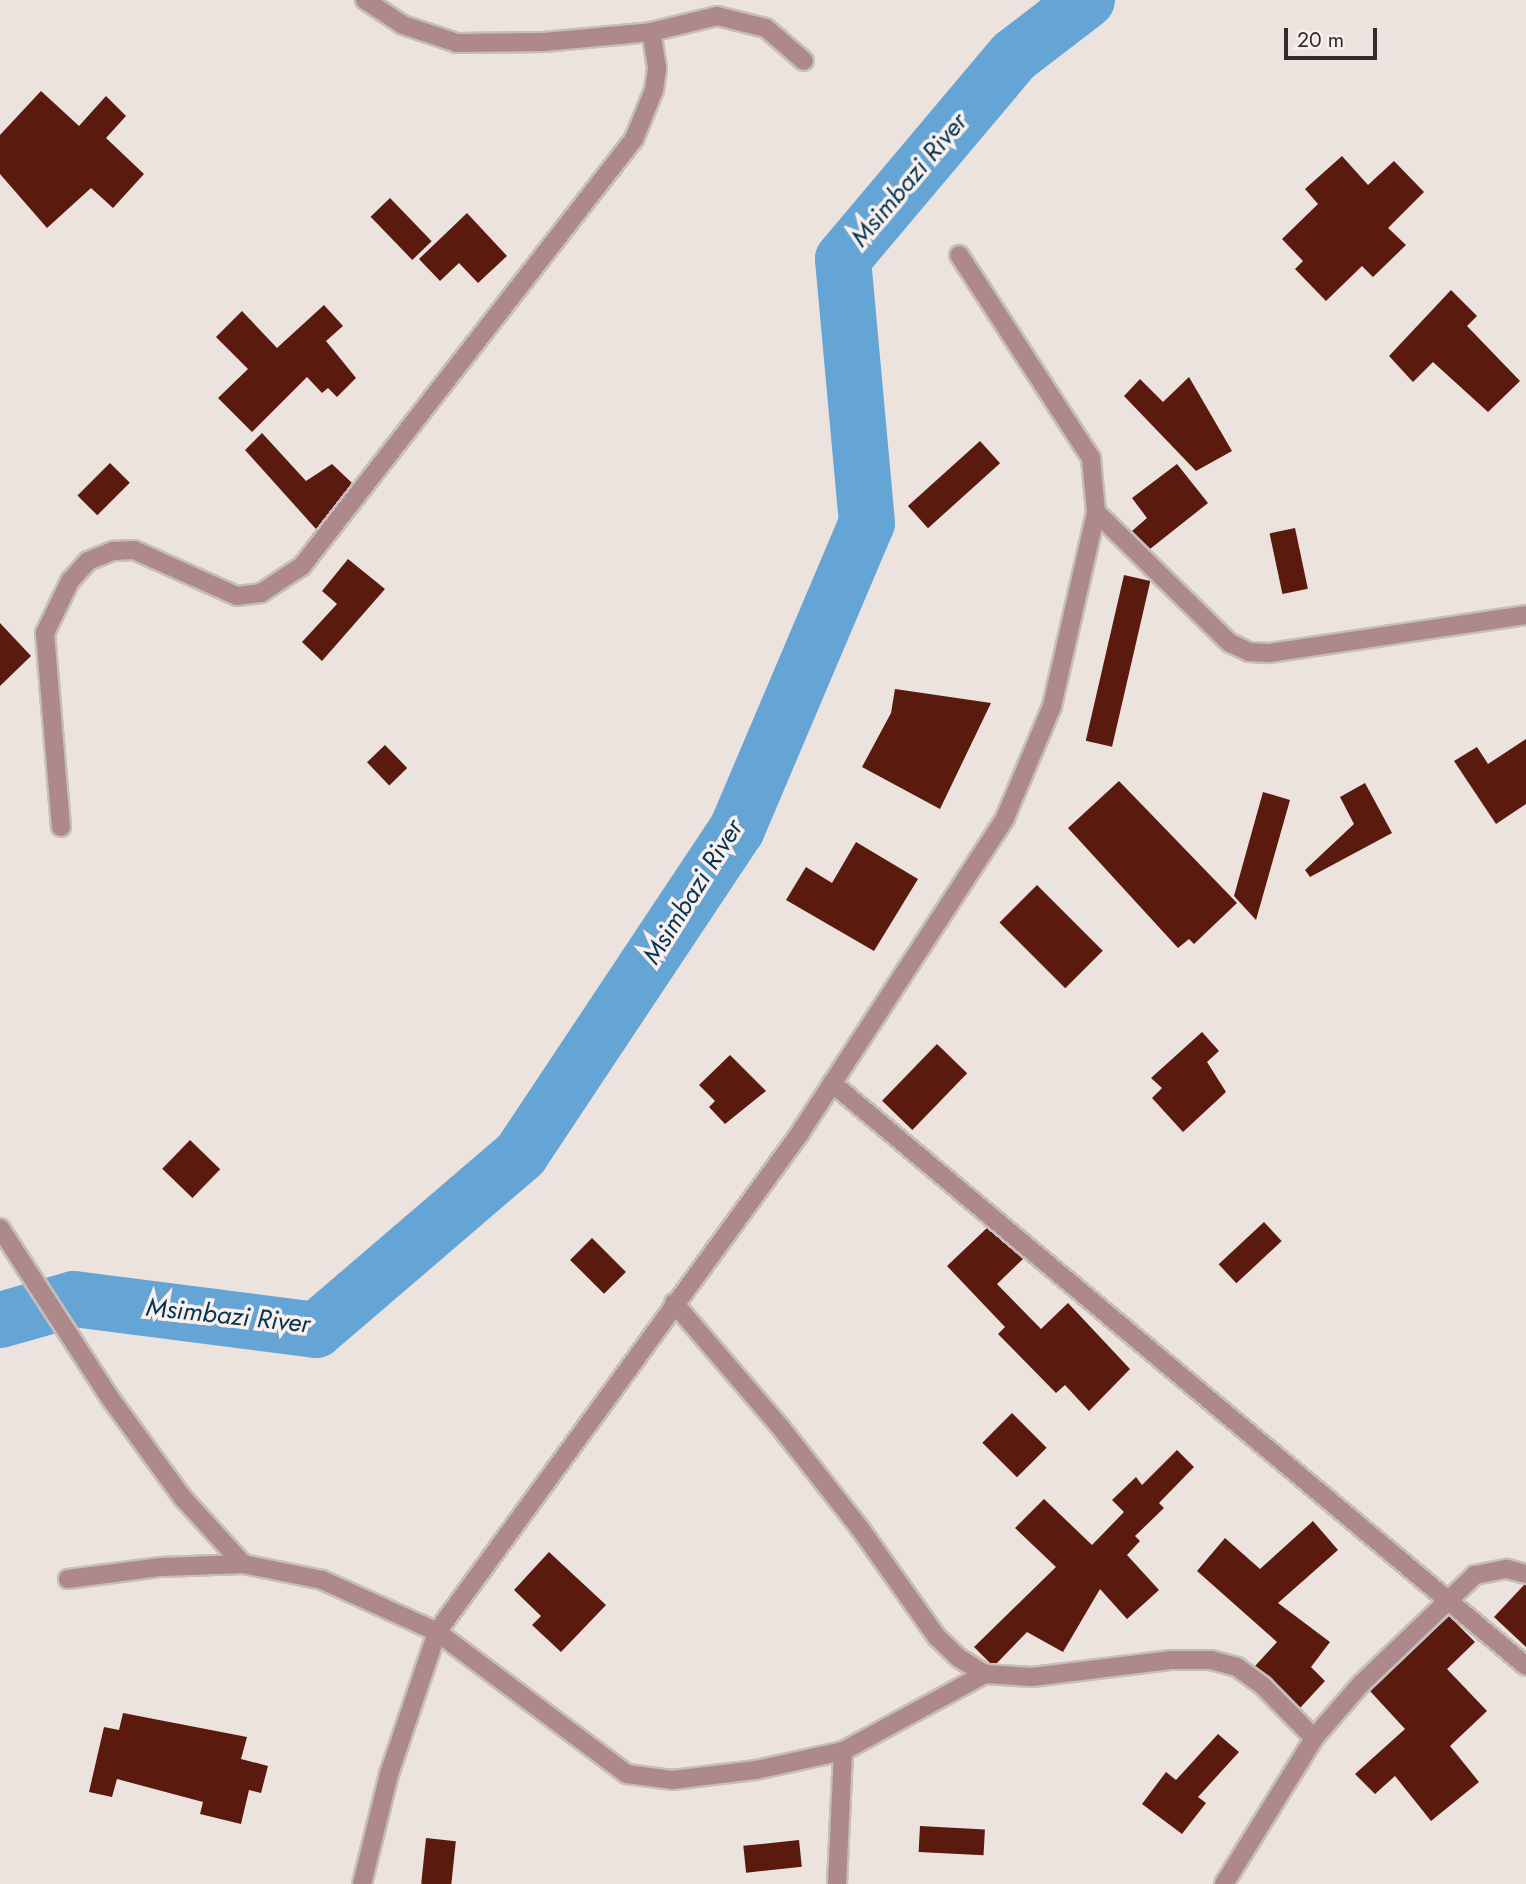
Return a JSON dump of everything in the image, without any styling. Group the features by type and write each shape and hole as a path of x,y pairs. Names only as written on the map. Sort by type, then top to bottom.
{"street":[{"path":"365,0 403,24 457,43 544,42 651,32 717,16 766,28 804,61"},
{"path":"61,827 46,633 70,581 88,561 113,551 134,550 237,596 261,593 302,566 634,139 654,90 657,68 651,32"},
{"path":"362,1884 389,1774 437,1632 832,1083 1005,818 1052,706 1096,512 1091,458 959,255"},
{"path":"1096,512 1230,643 1250,652 1269,653 1526,615"},
{"path":"832,1083 1296,1470 1446,1601 1526,1666"},
{"path":"0,1228 110,1398 183,1498 243,1564"},
{"path":"674,1303 859,1527 937,1637 985,1674"},
{"path":"68,1579 161,1567 243,1564 322,1580 437,1632 627,1774 672,1780 757,1770 843,1751 985,1674 1032,1677 1170,1660 1211,1660 1237,1667 1263,1686 1314,1738"},
{"path":"1224,1884 1314,1738 1361,1684 1446,1601 1483,1573 1507,1569 1526,1574"},
{"path":"837,1884 843,1751"}],"building":[{"path":"41,91 79,126 106,96 126,116 106,138 144,174 113,208 91,188 47,228 0,174 0,135"},
{"path":"1342,156 1368,185 1394,161 1424,192 1388,228 1406,245 1373,277 1362,266 1326,301 1295,269 1303,261 1282,239 1318,204 1305,189"},
{"path":"390,198 432,241 412,260 371,217"},
{"path":"467,213 507,256 478,283 459,263 440,281 419,259"},
{"path":"1451,290 1477,316 1467,326 1520,381 1488,412 1433,362 1413,382 1389,356"},
{"path":"324,305 343,326 326,341 356,378 337,397 328,388 322,393 307,377 252,432 218,398 248,369 216,337 242,311 277,348"},
{"path":"1189,377 1232,451 1196,471 1124,396 1140,379 1163,402"},
{"path":"262,433 306,481 332,464 352,483 316,529 245,450"},
{"path":"980,441 1000,463 928,528 908,506"},
{"path":"110,463 130,483 97,515 77,496"},
{"path":"1177,464 1208,503 1150,549 1132,531 1147,518 1132,498"},
{"path":"1295,528 1308,589 1282,594 1270,533"},
{"path":"348,559 385,589 322,661 302,642 337,604 322,591"},
{"path":"1124,575 1150,581 1112,747 1086,741"},
{"path":"0,623 31,656 0,686"},
{"path":"895,689 991,703 940,809 862,767 891,713"},
{"path":"1526,739 1526,804 1496,824 1454,761 1477,747 1488,764"},
{"path":"385,745 407,768 389,785 367,762"},
{"path":"1119,781 1237,903 1194,944 1189,939 1178,948 1068,828"},
{"path":"1365,783 1392,833 1310,877 1305,870 1354,824 1340,797"},
{"path":"1263,792 1290,800 1256,920 1234,896"},
{"path":"856,842 918,879 874,951 786,900 806,867 832,883"},
{"path":"1037,885 1103,951 1065,988 1000,922"},
{"path":"1202,1032 1219,1051 1207,1062 1226,1092 1183,1132 1152,1098 1162,1088 1151,1078"},
{"path":"937,1044 967,1073 912,1130 882,1101"},
{"path":"730,1055 766,1091 725,1124 709,1107 715,1101 699,1085"},
{"path":"190,1140 220,1169 192,1198 162,1169"},
{"path":"1264,1222 1282,1241 1236,1283 1219,1264"},
{"path":"987,1228 1023,1259 997,1284 1041,1329 1068,1303 1130,1369 1089,1411 1065,1385 1056,1393 998,1334 1005,1327 947,1266"},
{"path":"592,1238 626,1272 604,1294 570,1260"},
{"path":"1012,1413 1047,1448 1017,1477 982,1443"},
{"path":"1177,1450 1194,1467 1159,1503 1164,1508 1135,1536 1140,1541 1127,1555 1159,1590 1127,1619 1100,1589 1063,1652 1027,1632 997,1663 990,1663 974,1647 1056,1567 1015,1528 1044,1499 1092,1545 1124,1512 1112,1500 1136,1477 1142,1485"},
{"path":"1313,1521 1338,1550 1278,1603 1330,1642 1311,1667 1325,1681 1300,1708 1255,1666 1277,1642 1197,1571 1225,1538 1260,1569"},
{"path":"549,1552 606,1605 561,1652 532,1625 541,1616 514,1590"},
{"path":"1526,1585 1526,1647 1494,1617"},
{"path":"1449,1616 1475,1642 1447,1669 1487,1711 1450,1746 1479,1782 1431,1821 1395,1776 1375,1794 1355,1774 1405,1729 1370,1691"},
{"path":"123,1713 247,1737 241,1759 268,1766 261,1793 249,1790 241,1824 200,1814 203,1802 117,1779 112,1797 89,1792 104,1727 119,1730"},
{"path":"1218,1734 1239,1752 1198,1797 1206,1803 1182,1834 1142,1804 1166,1772 1176,1780"},
{"path":"920,1826 985,1829 984,1855 919,1852"},
{"path":"426,1838 456,1841 451,1884 421,1884"},
{"path":"799,1840 802,1867 746,1873 743,1846"}],"waterway":[{"name":"Msimbazi River","path":"0,1320 74,1299 316,1330 521,1154 737,829 867,523 843,259 1014,56 1087,0"}]}
